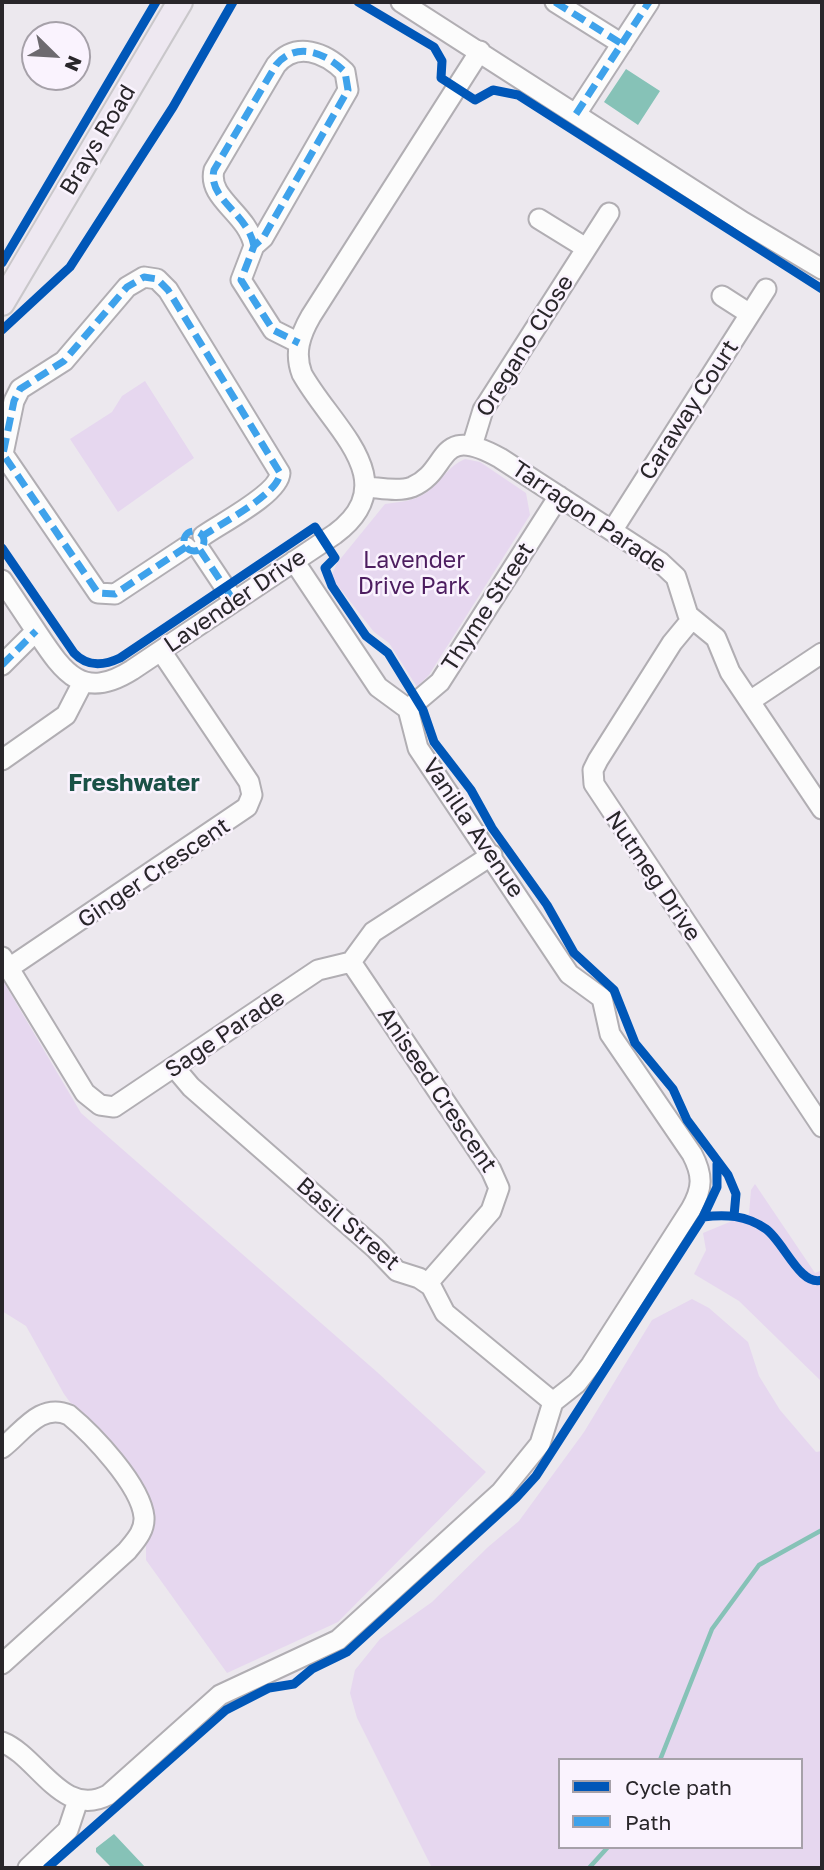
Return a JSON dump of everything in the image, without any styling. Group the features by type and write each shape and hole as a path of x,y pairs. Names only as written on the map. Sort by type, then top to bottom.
{"main road":[{"name":"Brays Road","path":"2,303 8,282 180,2"}],"street":[{"path":"401,2 732,215 820,264"},
{"path":"555,2 622,44"},
{"path":"576,114 649,2"},
{"path":"254,246 246,223 216,192 212,181 214,170 276,65 289,53 314,51 345,72 348,90 263,238 254,246 243,269 243,286 273,330 299,343"},
{"path":"472,446 450,450 425,478 412,487 368,487 361,464 302,374 298,359 299,343 311,316 480,51"},
{"name":"Oregano Close","path":"472,446 482,410 609,213"},
{"path":"246,223 274,218"},
{"name":"Oregano Close","path":"539,219 586,248"},
{"path":"140,278 157,279 168,290 280,473 279,481 270,491 196,545 119,592 101,594 91,586 4,454 14,401 20,389 64,361 127,287 140,278"},
{"name":"Caraway Court","path":"612,531 766,289"},
{"path":"722,296 750,314"},
{"name":"Tarragon Parade","path":"472,446 500,458 671,571 691,620 716,638 727,666 822,809"},
{"name":"Lavender Drive","path":"83,682 112,681 161,651 347,525 364,503 368,487"},
{"name":"Thyme Street","path":"408,709 440,682 559,496"},
{"path":"196,545 234,601"},
{"path":"294,561 378,687 408,709"},
{"path":"2,580 59,665 83,682 66,715 2,760"},
{"name":"Nutmeg Drive","path":"691,620 671,643 598,760 593,770 594,784 822,1127"},
{"path":"2,665 36,631"},
{"name":"Ginger Crescent","path":"5,962 247,807 252,795 249,782 161,651"},
{"path":"750,701 822,653"},
{"name":"Vanilla Avenue","path":"408,709 418,748 569,974 602,998 610,1034 692,1154 701,1175 697,1199 591,1365 577,1383 553,1402"},
{"path":"351,962 373,932 492,855"},
{"name":"Sage Parade","path":"5,962 85,1093 95,1102 109,1107 121,1104 318,970 351,962"},
{"name":"Aniseed Crescent","path":"351,962 491,1170 499,1188 491,1211 428,1283"},
{"name":"Basil Street","path":"175,1068 191,1087 375,1248 393,1268 428,1283"},
{"path":"2,1742 22,1754 64,1794 78,1800 93,1800 108,1795 220,1695 327,1647 350,1630 511,1482 544,1437 553,1402 445,1313 428,1283"},
{"path":"2,1448 44,1413 57,1411 69,1415 126,1478 144,1516 142,1531 127,1551 2,1664"},
{"path":"28,1868 65,1834 78,1800"}],"green space":[{"path":"145,381 194,458 118,512 70,439 112,412 122,396"},
{"name":"Lavender Drive Park","path":"465,459 480,462 526,493 530,515 429,675 417,687 389,643 374,632 331,577 337,563 385,504 407,501 422,495"},
{"path":"2,979 81,1113 377,1372 486,1472 338,1622 227,1673 146,1560 146,1504 64,1394 26,1326 2,1311"},
{"path":"755,1184 815,1273 822,1270 822,1382 739,1301 694,1274 706,1250 703,1233 749,1214 751,1190"},
{"path":"692,1299 709,1308 748,1342 759,1376 780,1410 816,1452 822,1451 822,1868 432,1868 357,1718 350,1693 355,1670 380,1639 432,1602 519,1521 584,1432 652,1320"}],"shaded area":[{"path":"626,69 660,91 638,125 604,102"},
{"path":"114,1834 146,1868 112,1868 96,1852 96,1848"}],"waterway":[{"path":"661,1758 712,1629 759,1565 822,1530"},
{"path":"589,1868 606,1849"}],"marked path":[{"path":"555,2 622,44"},
{"path":"576,114 649,2"},
{"path":"254,246 244,224 216,189 214,170 276,65 292,53 301,51 320,55 345,72 348,90 263,238 254,246 241,280 273,330 299,343"},
{"path":"186,547 115,594 98,593 3,454 14,401 20,389 64,361 127,287 144,277 157,279 168,290 280,473 277,481 260,499 203,536"},
{"path":"190,531 198,531 204,541 198,551 190,551 184,545 184,537 190,531"},
{"path":"200,550 234,601"},
{"path":"2,665 36,631"}],"cycle path":[{"path":"2,263 156,2"},
{"path":"2,330 70,267 173,107 233,2"},
{"path":"358,2 434,47 442,61 441,78 475,100 493,90 518,95 822,289"},
{"path":"2,548 74,653 84,661 101,664 120,658 315,527 335,558 325,568 332,586 366,636 388,653 423,710 434,742 471,790 492,828 547,905 574,953 614,990 635,1043 673,1089 687,1120 728,1175 736,1194 734,1216"},
{"path":"717,1164 717,1187 703,1217 735,1217 758,1224 773,1235 806,1277 822,1280"},
{"path":"47,1868 226,1710 269,1688 294,1684 312,1669 347,1652 516,1498 536,1476 703,1217"}],"district":[{"name":"Freshwater","path":"134,783"}]}
